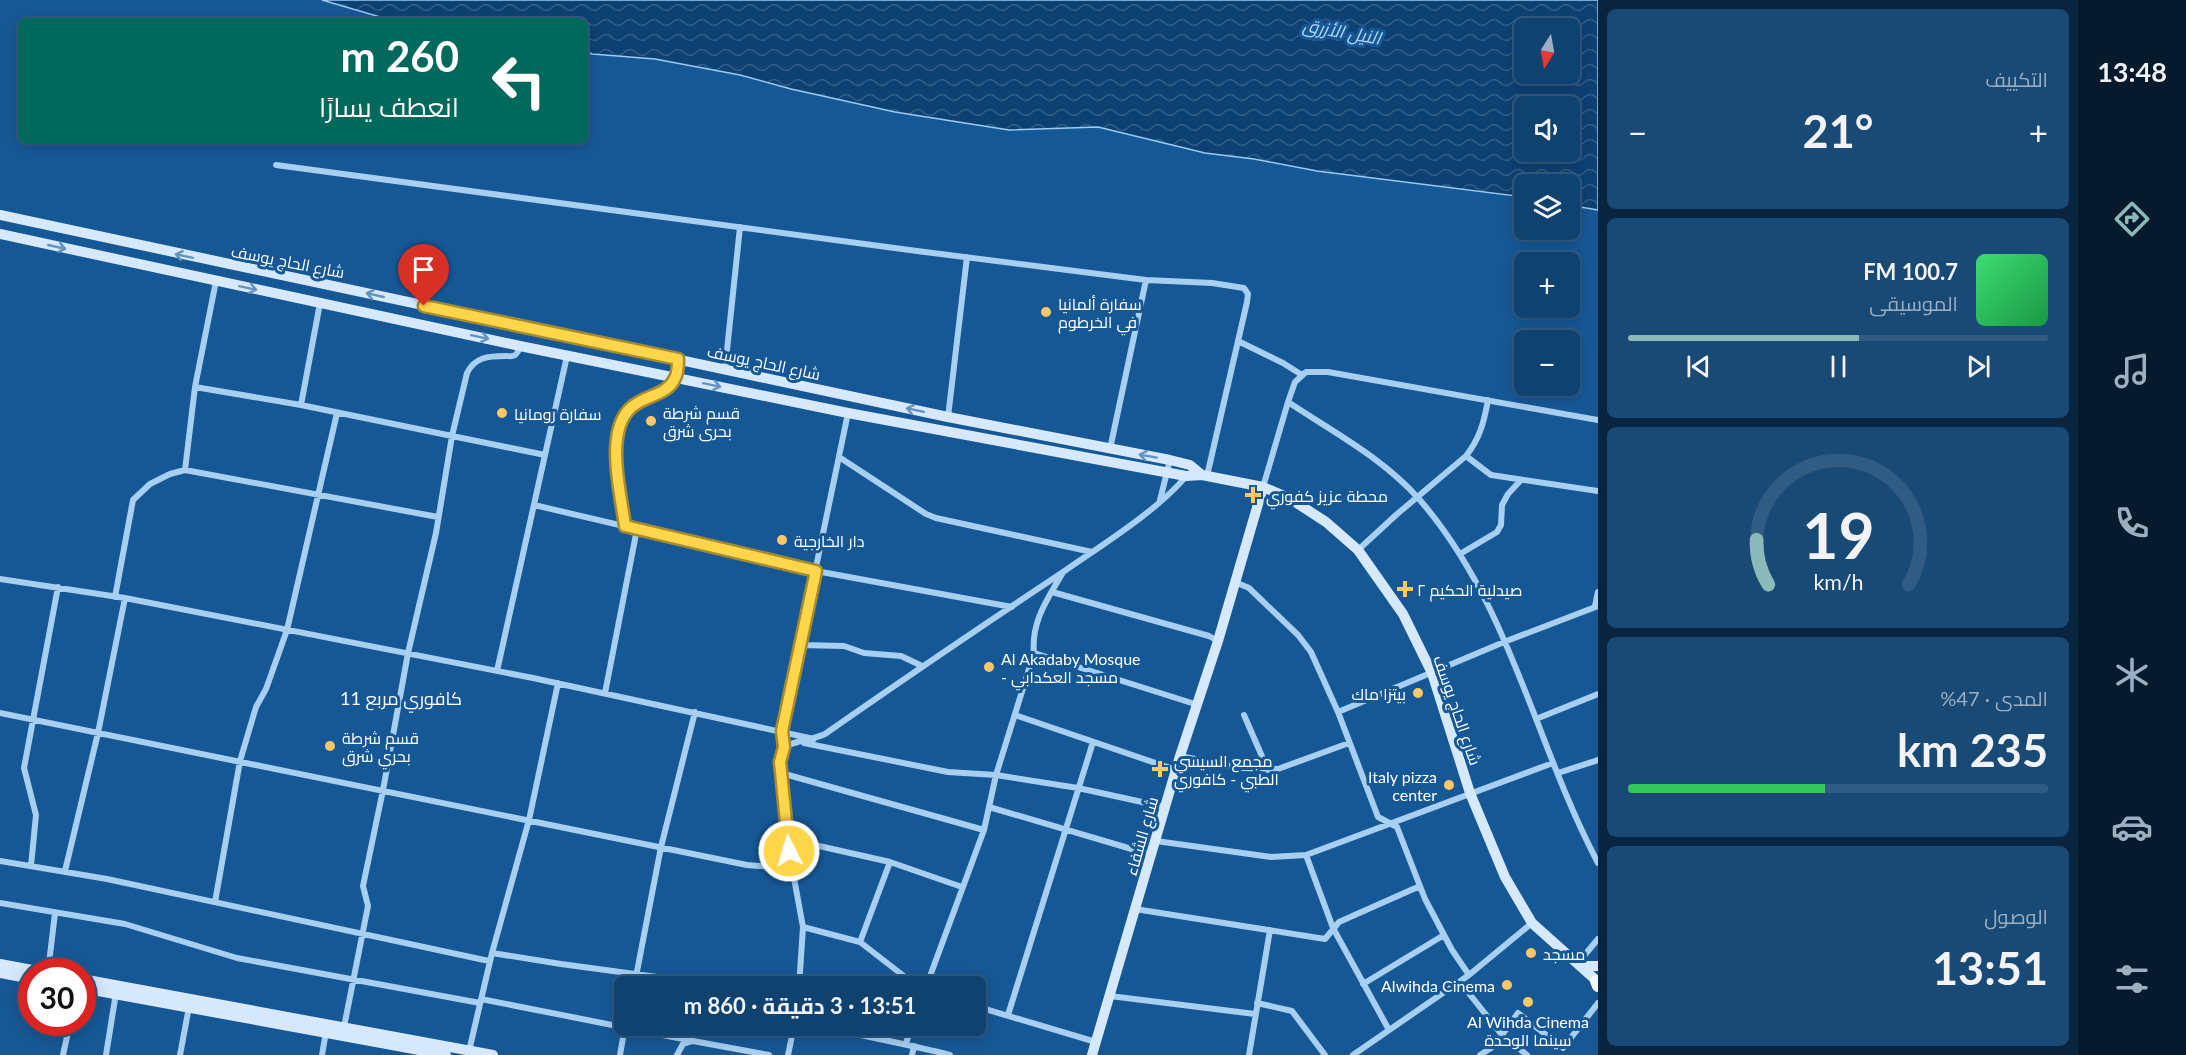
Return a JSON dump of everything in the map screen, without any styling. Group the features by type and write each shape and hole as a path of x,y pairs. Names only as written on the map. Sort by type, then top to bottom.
{"main road":[{"name":"شارع الحاج يوسف","path":"0,215 948,417 1170,460 1188,471"},
{"path":"35,242 39,224"},
{"name":"شارع الحاج يوسف","path":"0,234 567,356 848,413 1168,472 1188,471 1263,487 1288,498 1313,513 1358,550 1403,614 1432,673 1470,794 1505,877 1532,923 1597,983"},
{"path":"675,377 678,359"},
{"name":"شارع الشفاء","path":"1092,1055 1180,756 1218,641 1263,487"},
{"path":"0,964 18,967"},
{"path":"1579,965 1598,966"},
{"path":"0,973 18,976"},
{"path":"96,985 327,1029 445,1055"},
{"path":"96,987 116,993 189,1007 327,1029 344,1028 494,1055"}],"street":[{"path":"276,165 1146,280 1244,288 1248,294 1238,341 1204,475"},
{"path":"725,369 740,227"},
{"path":"948,417 967,257"},
{"path":"1110,450 1146,280"},
{"path":"185,470 195,387 216,281"},
{"path":"301,405 320,303"},
{"path":"1238,341 1302,375"},
{"path":"344,1028 368,906 363,886 408,653 467,373 478,359 495,356 512,357 516,355 520,346"},
{"path":"496,671 567,356"},
{"path":"1263,487 1296,382 1302,375 1313,371 1598,420"},
{"path":"625,526 616,461 620,426 626,412 640,400 667,389 675,377"},
{"path":"195,387 301,405 545,455"},
{"path":"1358,550 1466,456 1477,442 1488,400"},
{"path":"1288,402 1377,460 1418,497 1460,554 1482,590 1570,805 1598,863"},
{"path":"215,902 240,761 256,707 266,689 287,630 337,413"},
{"path":"800,976 803,927 789,851 780,762 784,747 782,731 848,413"},
{"path":"1466,456 1491,475 1598,491"},
{"path":"839,457 926,514 936,518 1092,552"},
{"path":"1160,501 1170,460"},
{"path":"115,597 133,500 150,484 170,474 185,470 438,517"},
{"path":"784,747 825,734 1012,607 1092,552 1160,501 1188,471"},
{"path":"1460,554 1497,532 1501,525 1502,505 1508,494 1521,480"},
{"path":"534,505 816,571 1012,607"},
{"path":"605,693 637,529"},
{"path":"930,976 984,830 996,775 1034,653 1035,626 1064,571"},
{"path":"0,579 125,598 408,653 814,739"},
{"path":"1235,582 1249,588 1298,635 1311,652 1338,712 1378,817 1397,827 1419,885 1444,935 1469,975"},
{"path":"31,866 36,815 24,768 58,587"},
{"path":"1052,592 1209,636 1218,641"},
{"path":"1338,712 1504,642 1597,606 1598,592"},
{"path":"65,871 98,733 125,598"},
{"path":"800,645 844,646 864,653 901,656 922,666"},
{"path":"1034,653 1198,705"},
{"path":"469,1051 489,962 529,820 558,683"},
{"path":"1536,719 1598,694"},
{"path":"638,974 661,847 695,712"},
{"path":"0,713 762,866 774,865 782,861 789,851"},
{"path":"1015,715 1176,770"},
{"path":"1244,715 1268,770"},
{"path":"798,742 948,772 996,775 1078,788 1165,807"},
{"path":"1008,1015 1093,742"},
{"path":"1180,756 1241,768 1268,770 1278,769 1349,743"},
{"path":"1558,773 1598,760"},
{"path":"1156,842 1271,857 1306,855 1553,763"},
{"path":"781,773 984,830"},
{"path":"989,807 1152,855"},
{"path":"788,838 890,862 962,887"},
{"path":"1306,855 1334,928 1389,1030"},
{"path":"0,861 65,871 489,962"},
{"path":"861,942 890,862"},
{"path":"1136,909 1325,939 1339,922 1419,885"},
{"path":"0,903 125,924 237,958 614,1024"},
{"path":"48,958 55,913"},
{"path":"1358,1054 1460,982 1532,923"},
{"path":"803,927 861,942 904,976"},
{"path":"1249,1055 1270,930"},
{"path":"1363,984 1444,935"},
{"path":"1579,965 1598,939"},
{"path":"492,952 652,976"},
{"path":"1460,982 1502,1035 1527,1055"},
{"path":"106,1055 116,993"},
{"path":"1110,996 1255,1014"},
{"path":"1257,1003 1292,1011 1325,1055"},
{"path":"1480,1055 1502,1035 1518,1013 1563,1048 1598,1003"},
{"path":"180,1055 189,1007"},
{"path":"986,1009 1096,1042"},
{"path":"322,1055 327,1029"},
{"path":"63,1055 67,1036"},
{"path":"620,1055 623,1036"},
{"path":"670,1036 769,1055"},
{"path":"788,1055 792,1036"},
{"path":"862,1036 906,1043 950,1055"},
{"path":"906,1043 908,1036"},
{"path":"677,1055 683,1044 693,1041"},
{"path":"912,1055 914,1046"}],"water":[{"name":"النيل الأزرق","path":"322,0 1598,0 1598,210 1580,207 1580,174 1514,174 1514,196 1317,171 1254,159 1205,153 1098,127 1009,130 895,112 740,75 655,59 588,52 588,18 384,18"}],"place":[{"name":"سفارة ألمانيا في الخرطوم","path":"1046,312"},
{"name":"سفارة رومانيا","path":"502,413"},
{"name":"قسم شرطة بحرى شرق","path":"651,421"},
{"name":"محطة عزيز كفوري","path":"1253,495"},
{"name":"دار الخارجية","path":"782,540"},
{"name":"صيدلية الحكيم ٢","path":"1405,589"},
{"name":"Al Akadaby Mosque - مسجد العكدابي","path":"989,667"},
{"name":"بيتزا ماك","path":"1418,693"},
{"name":"قسم شرطة بحري شرق","path":"330,746"},
{"name":"مجمع السيسي الطبي - كافوري","path":"1160,769"},
{"name":"Italy pizza center","path":"1449,785"},
{"name":"مسجد","path":"1531,953"},
{"name":"Alwihda Cinema","path":"1507,985"},
{"name":"Al Wihda Cinema سينما الوحدة","path":"1528,1002"}],"district":[{"name":"كافوري مربع 11","path":"401,698"}],"route":[{"path":"424,306 678,359 675,377 667,389 640,400 626,412 620,426 616,461 625,526 816,571 782,731 784,747 780,762 789,851"}]}
